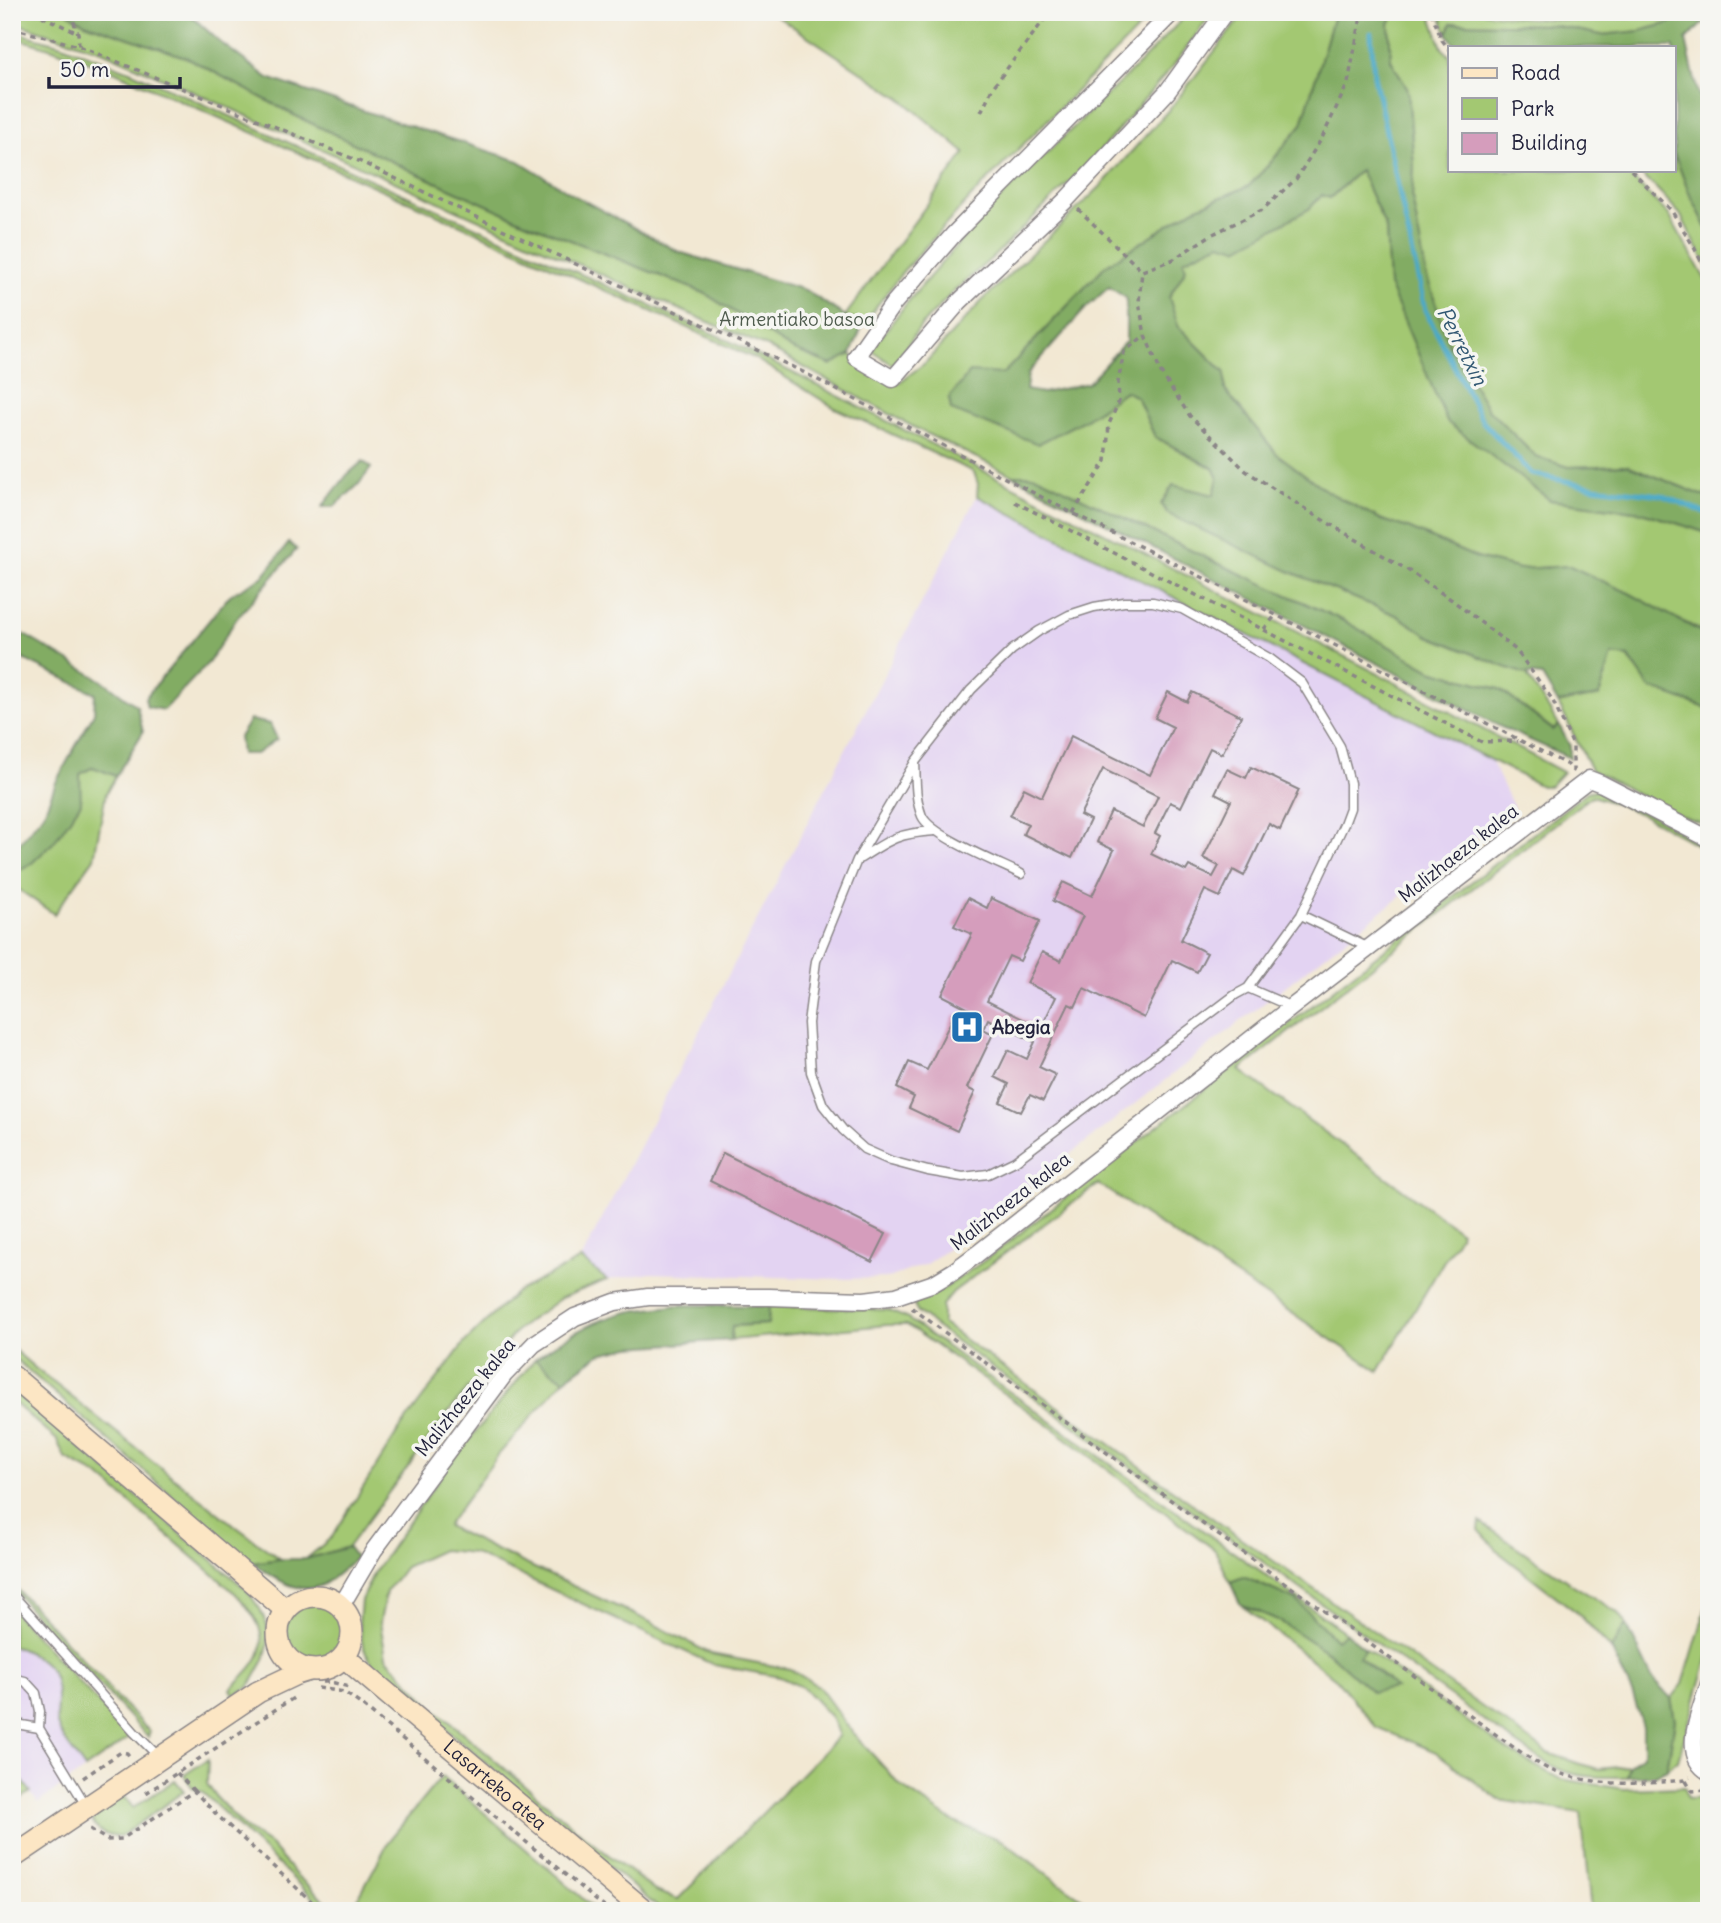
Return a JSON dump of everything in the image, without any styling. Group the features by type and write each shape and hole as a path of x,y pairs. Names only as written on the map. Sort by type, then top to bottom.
{"street":[{"path":"1173,12 954,234 893,304 856,357 892,379 959,302 1066,200 1167,92 1225,12"},
{"name":"Malizhaeza kalea","path":"341,1606 374,1550 504,1376 534,1344 575,1317 615,1302 648,1297 864,1300 896,1296 934,1283 954,1271 1589,779 1709,839"},
{"path":"12,1376 286,1610"},
{"path":"258,1692 276,1663 278,1632 286,1610 300,1599 326,1597 341,1606 351,1622 349,1650 344,1657 312,1680"},
{"path":"279,1643 284,1654 312,1680"},
{"name":"Lasarteko atea","path":"344,1657 645,1911"},
{"path":"12,1858 258,1692 296,1674 312,1680"},
{"path":"1706,1770 1694,1757 1693,1744 1709,1684"}],"lane":[{"path":"1125,601 1153,602 1182,610 1269,658 1302,683 1340,746 1350,783 1350,808 1301,915 1248,988 1235,995 1015,1161 988,1174 962,1177 891,1161 864,1149 843,1130 823,1105 811,1072 808,1023 816,961 857,860 915,762 971,690 1012,650 1039,631 1069,615 1094,607 1125,601"},
{"path":"915,762 916,795 923,818 935,831 1021,874"},
{"path":"857,860 888,841 909,833 935,831"},
{"path":"1301,915 1368,948"},
{"path":"1248,988 1292,1007"},
{"path":"12,1594 160,1758"},
{"path":"12,1678 25,1681 36,1693 40,1711 39,1728 81,1811"},
{"path":"12,1720 39,1728"}],"path":[{"path":"33,12 78,33"},
{"path":"70,12 78,33 79,46"},
{"path":"981,112 993,87 1050,12"},
{"path":"1142,271 1172,260 1211,235 1262,210 1296,179 1322,138 1348,83 1362,12"},
{"path":"1431,12 1442,40 1448,48"},
{"path":"1546,12 1601,16 1635,12"},
{"path":"12,28 79,46 361,162 801,371 1072,513 1521,741 1567,765 1573,771 1573,745 1552,699 1516,650 1452,600 1406,569 1245,471 1190,416 1161,373 1145,335 1139,302 1142,271"},
{"path":"1632,172 1671,210 1709,277"},
{"path":"1077,208 1142,271"},
{"path":"1072,513 1106,461 1109,424 1119,401 1118,382 1124,352 1145,335"},
{"path":"1015,502 1482,741 1521,741"},
{"path":"1264,630 1276,615"},
{"path":"896,1296 1181,1507 1516,1749 1557,1773 1601,1783 1649,1783 1685,1780 1706,1770"},
{"path":"312,1680 348,1686 354,1690"},
{"path":"312,1680 321,1687 344,1692 609,1911"},
{"path":"83,1778 121,1752 127,1753 139,1797 302,1693"},
{"path":"177,1773 322,1911"},
{"path":"1685,1780 1692,1791 1709,1790"},
{"path":"81,1811 94,1833 107,1840 122,1839 194,1791"}],"shaded area":[{"name":"Abegia","path":"977,496 1491,760 1514,808 926,1264 889,1278 651,1273 607,1280 581,1259"},
{"path":"12,1610 130,1737 38,1803 30,1792 12,1804"}],"green space":[{"path":"12,12 66,12 85,23 188,58 294,115 416,173 525,222 704,293 792,349 851,355 897,384 925,363 982,301 1101,186 1172,106 1245,12 1335,12 1302,124 1273,160 1249,186 1193,209 1105,266 1003,374 1038,444 1086,419 1125,391 1137,397 1155,437 1213,468 1218,478 1214,495 1173,486 1291,572 1396,615 1429,636 1526,674 1559,725 1554,730 1499,689 1431,670 1344,621 1035,475 1012,475 919,430 767,347 102,51 12,22"},
{"name":"Armentiako basoa","path":"66,12 187,12 220,42 268,78 519,161 577,197 679,252 805,290 845,316 863,324 851,354 831,365 792,349 704,293 525,222 294,115 188,58 85,23"},
{"path":"771,12 1155,12 973,195 905,269 863,324 845,316 965,153 899,97"},
{"path":"1189,12 1213,12 1173,66 1094,158 993,257 951,294 921,326 893,365 871,350 906,304 983,215"},
{"path":"1335,12 1395,12 1389,24 1391,60 1408,90 1414,166 1412,198 1426,274 1450,346 1488,409 1536,457 1569,467 1627,465 1709,498 1709,535 1642,512 1550,500 1447,422 1389,285 1386,228 1360,170 1330,198 1322,195 1309,209 1238,248 1220,243 1183,260 1186,269 1169,297 1178,326 1225,373 1225,390 1277,454 1328,492 1382,520 1408,528 1477,558 1520,569 1570,566 1629,593 1709,636 1709,709 1650,688 1629,657 1612,655 1599,696 1558,703 1542,676 1505,667 1429,636 1396,615 1291,572 1168,514 1161,504 1173,485 1214,495 1218,478 1213,468 1155,437 1137,397 1125,391 1086,419 1038,444 951,410 949,398 970,372 1003,374 1105,266 1193,209 1249,186 1302,124","holes":["1109,287 1126,298 1126,341 1088,383 1043,393 1026,390 1028,373 1086,308"]},
{"path":"1395,12 1430,12 1442,48 1448,54 1448,172 1626,172 1669,215 1709,286 1709,498 1627,465 1569,467 1536,457 1488,409 1450,346 1426,274 1412,198 1414,166 1408,90 1391,60 1389,23"},
{"path":"1439,12 1482,12 1580,21 1681,12 1670,23 1640,31 1601,35 1553,25 1452,23 1447,33"},
{"path":"1681,12 1709,12 1709,22 1703,23 1686,40 1697,90 1709,119 1709,232 1676,158 1676,46 1454,44 1447,33 1452,23 1553,25 1601,35 1640,31 1670,23"},
{"path":"12,31 62,45 130,71 727,340 1390,680 1563,772 1550,786 1541,786 977,496 978,484 974,472 835,408 754,358 111,70 12,37"},
{"path":"1676,158 1709,232 1709,270 1680,214 1638,172 1676,172"},
{"path":"1360,170 1386,228 1389,285 1550,500 1642,512 1709,535 1709,636 1570,566 1520,569 1477,558 1408,528 1382,520 1328,492 1277,454 1224,390 1225,373 1178,326 1169,297 1186,269 1183,260 1309,209 1322,195 1330,198"},
{"path":"363,461 371,468 358,485 334,507 322,507 347,475"},
{"path":"1012,475 1035,475 1344,621 1431,670 1499,689 1553,730 1559,725 1570,746 1570,758 1501,727"},
{"path":"289,543 297,549 237,618 209,662 164,710 147,707 145,698 230,595 262,577"},
{"path":"23,634 106,683 137,706 143,732 116,776 93,767 80,774 81,803 54,842 32,863 12,874 12,852 44,813 57,780 94,713 95,693 12,654 12,644"},
{"path":"1612,655 1628,657 1651,688 1709,709 1709,826 1678,815 1591,770 1558,703 1599,696"},
{"path":"250,720 270,724 277,739 256,754 241,754 239,737"},
{"path":"93,767 116,776 106,793 94,858 54,914 18,889 12,890 12,874 32,863 80,774"},
{"path":"1595,790 1619,798 1709,845 1709,852 1637,812 1591,796 1240,1070 1461,1232 1379,1371 1098,1184 953,1292 942,1305 942,1323 1198,1508 1548,1753 1599,1769 1629,1766 1627,1777 1573,1774 1534,1755 935,1326 918,1312 914,1305 916,1301 943,1289 988,1258 1587,792"},
{"path":"581,1259 607,1280 561,1298 517,1330 451,1409 348,1547 306,1559 332,1537 399,1430 465,1342 516,1292"},
{"path":"678,1305 769,1306 768,1324 732,1326 731,1340 630,1347 600,1354 564,1380 535,1359 567,1337 603,1320 628,1312"},
{"path":"769,1306 888,1310 908,1319 1346,1633 1336,1640 1296,1600 1244,1577 1230,1582 1215,1550 1054,1429 907,1325 731,1340 732,1326 768,1324"},
{"path":"12,1348 280,1559 253,1563 238,1553 12,1356"},
{"path":"535,1359 564,1380 499,1454 447,1526 646,1620 711,1654 790,1669 819,1687 852,1732 901,1786 954,1822 1003,1841 1101,1911 1075,1911 1052,1900 1039,1911 662,1911 375,1669 363,1647 359,1623 361,1600 373,1574 450,1463","holes":["442,1550 473,1553 714,1665 780,1677 804,1688 831,1717 839,1736 678,1899 655,1891 583,1835 430,1705 386,1657 380,1622 386,1592 405,1567"]},
{"path":"12,1390 246,1589 267,1625 268,1645 264,1660 249,1687 234,1695 231,1689 254,1664 262,1645 259,1627 243,1601 98,1475 65,1458 57,1440 12,1401"},
{"path":"1480,1522 1617,1612 1626,1624 1611,1649 1580,1615 1501,1554 1479,1530"},
{"path":"348,1547 356,1558 328,1581 311,1588 284,1583 253,1563 306,1559"},
{"path":"1243,1577 1296,1600 1336,1640 1346,1633 1365,1648 1359,1657 1395,1688 1372,1692 1330,1654 1278,1620 1240,1604 1230,1582"},
{"path":"12,1584 150,1732 148,1737 38,1619 12,1588"},
{"path":"1709,1598 1709,1653 1678,1760 1667,1769 1675,1720 1671,1699 1683,1684"},
{"path":"314,1604 330,1609 338,1617 343,1633 338,1649 330,1657 314,1662 298,1657 290,1649 285,1633 290,1617 298,1609"},
{"path":"1240,1604 1278,1620 1330,1654 1372,1692 1387,1680 1359,1657 1365,1648 1510,1752 1560,1779 1624,1789 1685,1787 1687,1798 1709,1797 1709,1911 1591,1911 1581,1813 1499,1800 1436,1752 1376,1727 1337,1680"},
{"path":"12,1610 130,1737 85,1769 58,1727 57,1688 51,1670 39,1659 12,1645"},
{"path":"1626,1624 1653,1680 1671,1699 1675,1720 1667,1769 1654,1775 1627,1777 1629,1766 1643,1755 1643,1727 1633,1695 1611,1649"},
{"path":"208,1759 207,1784 217,1798 245,1828 270,1845 296,1875 337,1911 327,1911 202,1792 192,1787 184,1775"},
{"path":"12,1767 31,1792 12,1804"},
{"path":"442,1776 597,1911 351,1911 390,1839"},
{"path":"175,1780 184,1791 120,1837 104,1834 92,1821 96,1813 123,1794 133,1808"}],"building":[{"path":"1168,692 1187,702 1192,692 1241,716 1222,754 1210,748 1181,807 1170,802 1155,833 1160,836 1151,854 1186,871 1189,866 1213,877 1219,866 1203,858 1231,801 1215,793 1227,769 1246,778 1251,767 1299,790 1280,830 1269,824 1244,876 1233,870 1220,897 1205,890 1181,940 1207,953 1197,972 1172,960 1144,1018 1084,988 1075,1007 1069,1004 1039,1067 1056,1075 1043,1101 1030,1095 1021,1112 1000,1102 1009,1084 995,1077 1008,1050 1027,1059 1035,1042 988,1019 983,1029 993,1034 967,1088 975,1092 957,1131 909,1108 914,1097 897,1088 909,1062 927,1070 954,1015 970,1022 975,1012 942,995 972,934 954,926 968,898 987,908 991,898 1040,921 1020,961 1009,956 987,1001 1041,1028 1056,997 1027,983 1042,952 1061,961 1083,916 1053,901 1063,882 1092,896 1114,850 1097,842 1111,811 1143,827 1158,796 1103,769 1080,815 1090,820 1072,858 1023,834 1028,824 1010,816 1024,788 1042,797 1071,736 1150,775 1173,727 1155,718"},
{"path":"723,1153 886,1234 872,1262 710,1181"}],"waterway":[{"name":"Perretxin","path":"1371,33 1374,76 1425,310 1483,422 1532,474 1594,487 1661,495 1709,514"}],"place":[{"name":"Abegia","path":"967,1027"}]}
